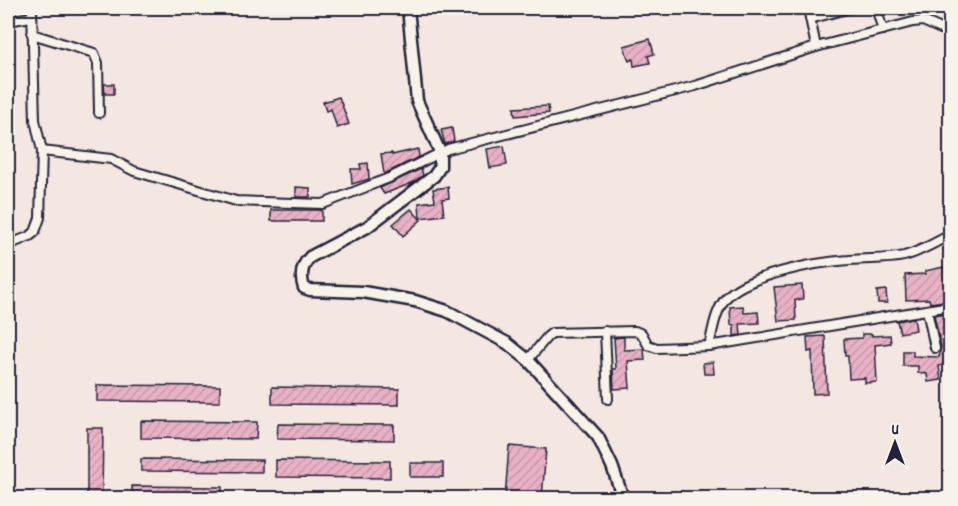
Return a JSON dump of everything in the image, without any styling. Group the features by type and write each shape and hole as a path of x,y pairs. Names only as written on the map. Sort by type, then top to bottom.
{"main road":[{"path":"408,8 417,101 440,152 440,166 434,176 367,227 310,257 301,273 303,288 310,291 363,292 415,301 436,307 507,343 528,360 598,437 612,466 623,498"}],"street":[{"path":"8,246 30,236 38,225 42,151 35,120 32,8"},
{"path":"808,8 816,47"},
{"path":"810,19 850,8"},
{"path":"876,8 883,30"},
{"path":"8,21 32,17"},
{"path":"42,151 111,159 134,171 236,201 323,204 389,178 440,152 695,86 816,47 913,22 923,21 951,33"},
{"path":"32,34 94,54 98,63 99,113"},
{"path":"709,346 716,316 722,304 728,296 745,285 765,277 834,262 905,256 951,235"},
{"path":"528,360 552,333 639,332 648,345 657,348 709,346 951,306"},
{"path":"927,310 935,348"},
{"path":"605,331 608,399"}],"building":[{"path":"650,39 654,54 648,56 650,63 634,66 633,59 629,61 624,46"},
{"path":"104,84 114,84 114,94 105,94"},
{"path":"339,97 349,124 337,128 331,109 326,111 323,102"},
{"path":"548,106 549,113 515,116 514,108"},
{"path":"452,128 454,141 445,144 441,130"},
{"path":"504,146 507,165 490,168 487,149"},
{"path":"418,149 419,157 384,174 381,154 392,153 392,155"},
{"path":"368,163 369,179 352,184 351,169 361,169 360,164"},
{"path":"421,169 423,175 412,183 384,194 380,188"},
{"path":"296,187 310,188 310,197 296,197"},
{"path":"448,187 449,198 442,199 444,215 420,218 419,203 435,201 433,189"},
{"path":"411,209 421,220 403,236 393,224"},
{"path":"271,210 322,210 322,221 271,221"},
{"path":"944,267 951,300 930,303 929,299 906,300 905,275 926,274 925,271"},
{"path":"802,285 803,299 795,300 796,320 778,321 774,287"},
{"path":"886,290 887,303 878,303 877,291"},
{"path":"743,306 744,313 758,312 759,323 740,324 741,335 734,336 730,307"},
{"path":"951,312 951,363 939,366 941,380 928,382 927,374 918,373 918,366 903,366 903,351 913,351 913,356 939,357 941,347 934,315"},
{"path":"914,318 916,330 900,333 897,321"},
{"path":"862,334 890,335 891,343 875,345 877,382 865,383 865,378 849,379 848,356 845,356 844,339 862,338"},
{"path":"825,336 827,393 813,394 812,351 808,352 807,337"},
{"path":"624,337 624,350 644,349 645,360 628,361 630,388 614,389 613,369 616,369 614,338"},
{"path":"713,362 714,374 704,374 703,363"},
{"path":"97,385 220,386 220,402 97,401"},
{"path":"272,387 399,389 399,405 272,404"},
{"path":"141,421 257,422 256,439 141,438"},
{"path":"278,424 394,425 394,440 277,439"},
{"path":"87,428 103,428 102,498 87,498"},
{"path":"509,446 546,449 542,498 505,498"},
{"path":"141,459 262,460 262,472 141,471"},
{"path":"276,460 390,461 390,478 276,477"},
{"path":"410,463 443,463 443,477 410,477"},
{"path":"132,486 222,487 222,498 132,498"}]}
